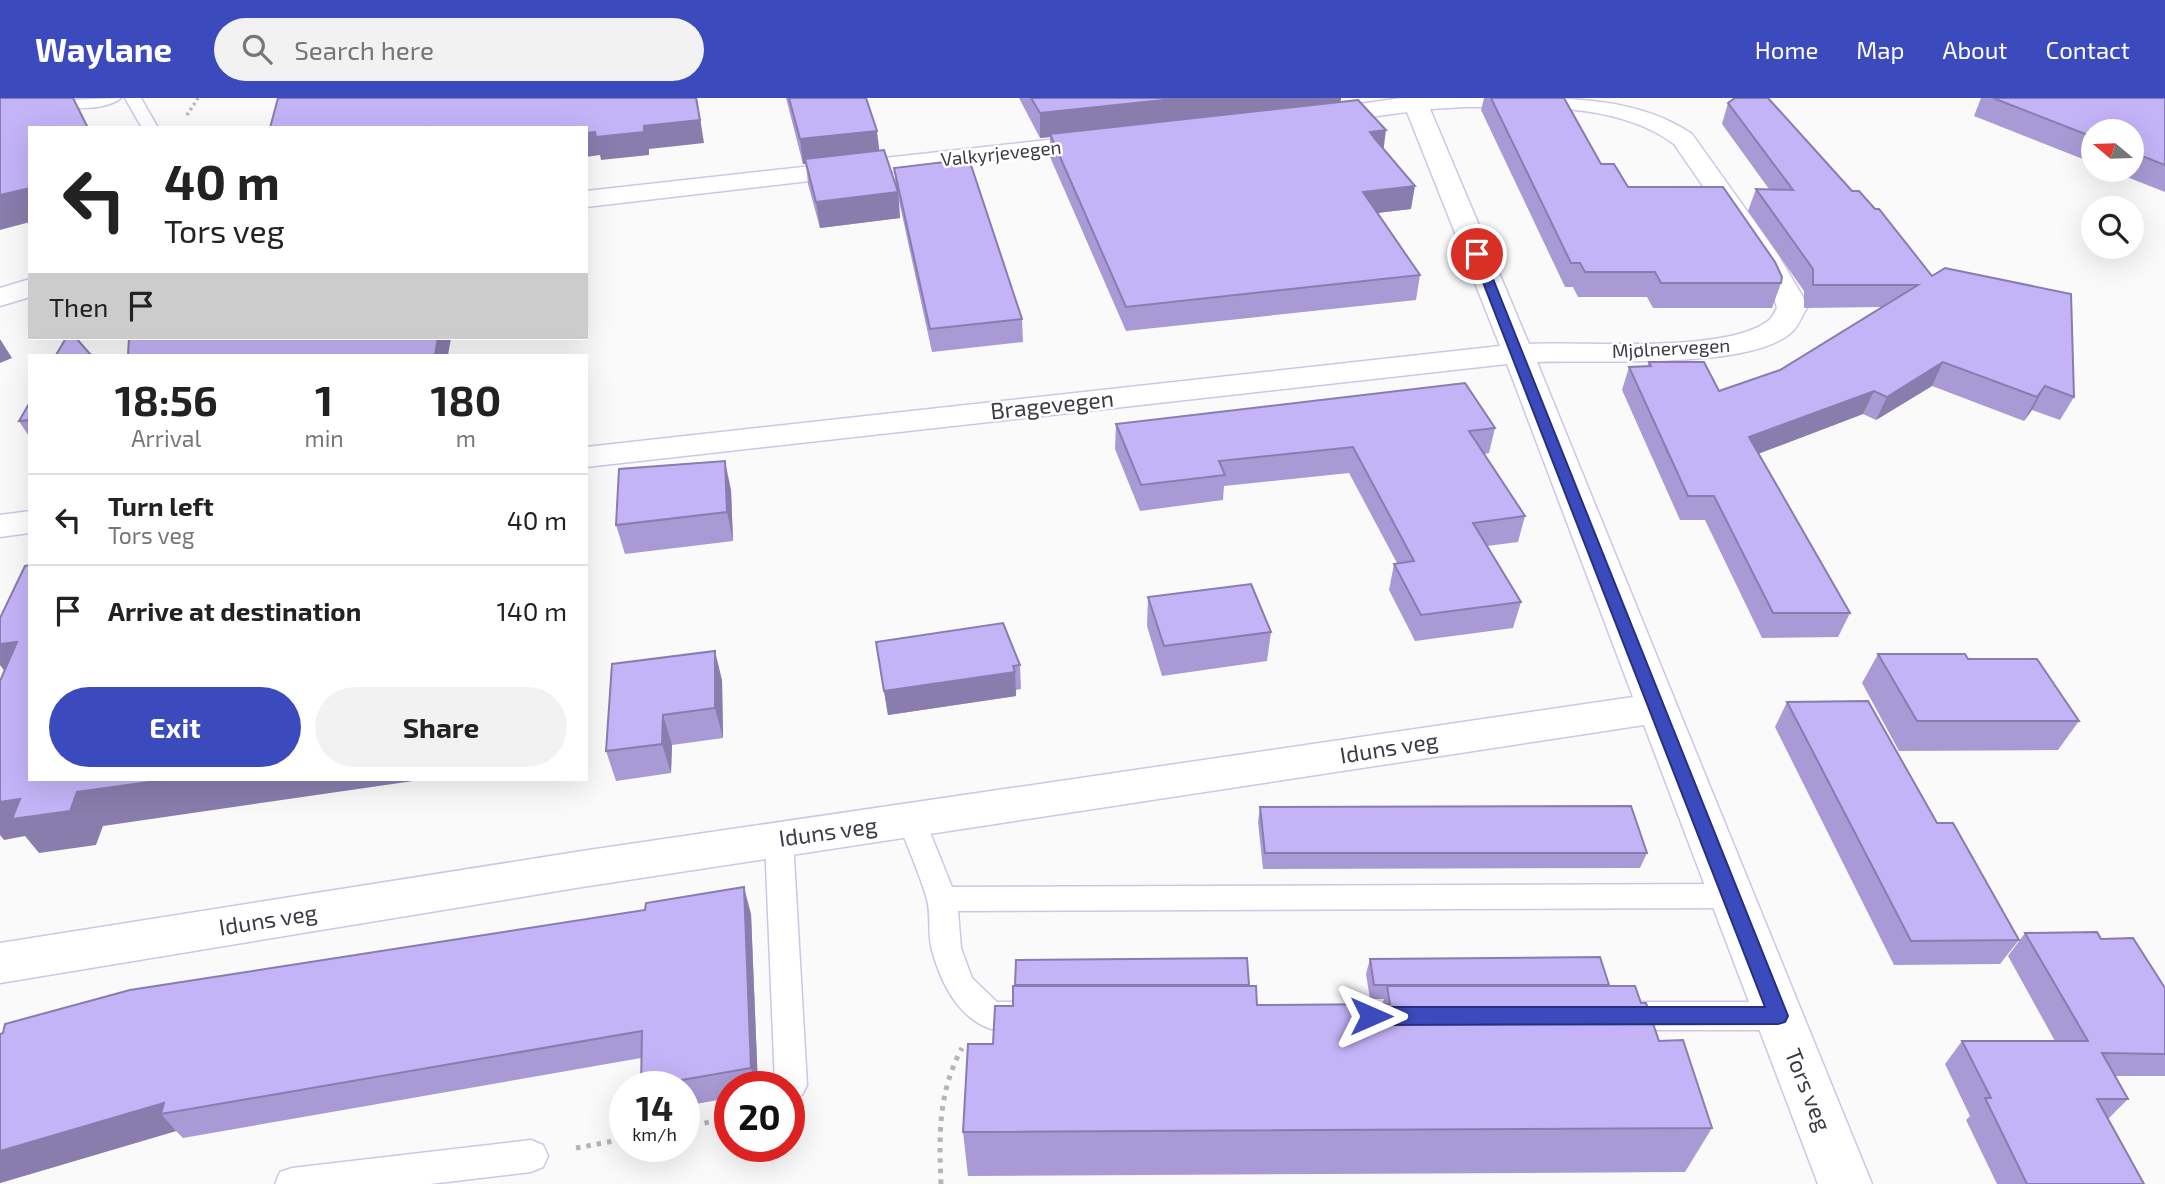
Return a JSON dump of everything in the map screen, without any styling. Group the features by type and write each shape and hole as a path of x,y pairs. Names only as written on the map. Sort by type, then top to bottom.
{"street":[{"path":"1290,120 1415,102"},
{"name":"Tors veg","path":"1415,102 1518,353 1845,1184"},
{"name":"Mjølnervegen","path":"1415,102 1578,102 1619,109 1667,124 1683,139 1752,238 1789,295 1793,307 1788,317 1770,334 1756,341 1725,347 1653,352 1518,353"},
{"name":"Valkyrjevegen","path":"588,199 1132,138"},
{"path":"0,297 28,289"},
{"name":"Bragevegen","path":"588,457 1518,353"},
{"path":"0,526 28,522"},
{"name":"Iduns veg","path":"0,963 779,840 1657,708"}],"lane":[{"path":"52,98 68,105 113,98"},
{"path":"133,98 149,126"},
{"path":"911,820 942,899 946,948 961,986 990,1016 1059,1016"},
{"path":"779,840 790,1071"},
{"path":"942,899 1731,897"},
{"path":"1585,1016 1778,1016"},
{"path":"292,1184 531,1156"}],"path":[{"path":"941,1184 938,1110 951,1065 969,1035 990,1016"}],"building":[{"path":"0,98 73,98 87,126 28,126 28,188 0,195"},
{"path":"278,98 696,98 700,120 644,126 644,132 596,137 595,132 588,133 588,126 271,126"},
{"path":"789,98 866,98 877,131 800,139"},
{"path":"1031,98 1183,98 1040,113"},
{"path":"1491,98 1564,98 1601,164 1614,164 1628,187 1723,187 1775,262 1782,277 1781,283 1661,283 1655,272 1585,272 1580,263 1571,263"},
{"path":"1735,98 1768,98 1852,191 1859,191 1875,209 1879,209 1932,276 1945,268 2071,294 2074,397 2045,386 2037,397 1943,362 1887,397 1874,391 1749,437 1850,613 1773,613 1714,496 1688,496 1629,367 1651,366 1649,362 1704,362 1719,391 1780,370 1918,285 1813,285 1813,269 1756,189 1793,190 1728,103"},
{"path":"1993,98 2165,98 2165,165 2144,157 2144,119 2081,119 2081,132"},
{"path":"1358,100 1386,130 1370,132 1415,186 1363,192 1420,275 1126,307 1050,134"},
{"path":"884,150 898,192 816,202 805,159"},
{"path":"969,159 1022,319 930,329 894,168"},
{"path":"65,340 78,340 90,354 57,354"},
{"path":"129,340 438,340 435,354 128,354"},
{"path":"1465,383 1495,428 1469,431 1525,516 1473,523 1521,602 1421,615 1394,564 1414,561 1353,447 1219,461 1225,475 1141,485 1116,424"},
{"path":"28,405 28,420 19,421"},
{"path":"725,461 727,512 616,525 619,469"},
{"path":"28,565 28,781 157,781 77,792 70,811 12,819 20,799 0,802 0,681 17,642 0,644 0,618 25,566"},
{"path":"1251,584 1271,632 1164,646 1148,597"},
{"path":"1003,623 1020,665 1013,666 1015,672 884,691 876,642"},
{"path":"715,651 715,708 663,715 662,744 606,751 612,664"},
{"path":"1878,654 1965,654 1968,659 2037,659 2079,721 1917,721"},
{"path":"1868,701 1937,823 1953,823 2019,940 1911,941 1787,702"},
{"path":"1631,806 1647,853 1265,853 1260,807"},
{"path":"744,887 751,1068 714,1071 714,1074 700,1077 700,1071 641,1071 642,1031 161,1114 164,1103 0,1151 0,1034 3,1033 5,1024 130,990 645,910 646,903"},
{"path":"2097,932 2101,939 2133,938 2165,988 2165,1054 2102,1053 2128,1099 2097,1099 2144,1184 2027,1184 1985,1098 1991,1098 1962,1041 2088,1041 2025,933"},
{"path":"1600,957 1609,985 1374,985 1370,959"},
{"path":"1247,958 1249,985 1015,985 1016,960"},
{"path":"1013,986 1256,986 1257,1005 1390,1004 1387,986 1635,986 1641,1003 1646,1003 1659,1041 1683,1040 1712,1128 963,1132 968,1044 993,1044 995,1006 1013,1006"}],"route":[{"path":"1371,1016 1778,1016 1477,254"}]}
